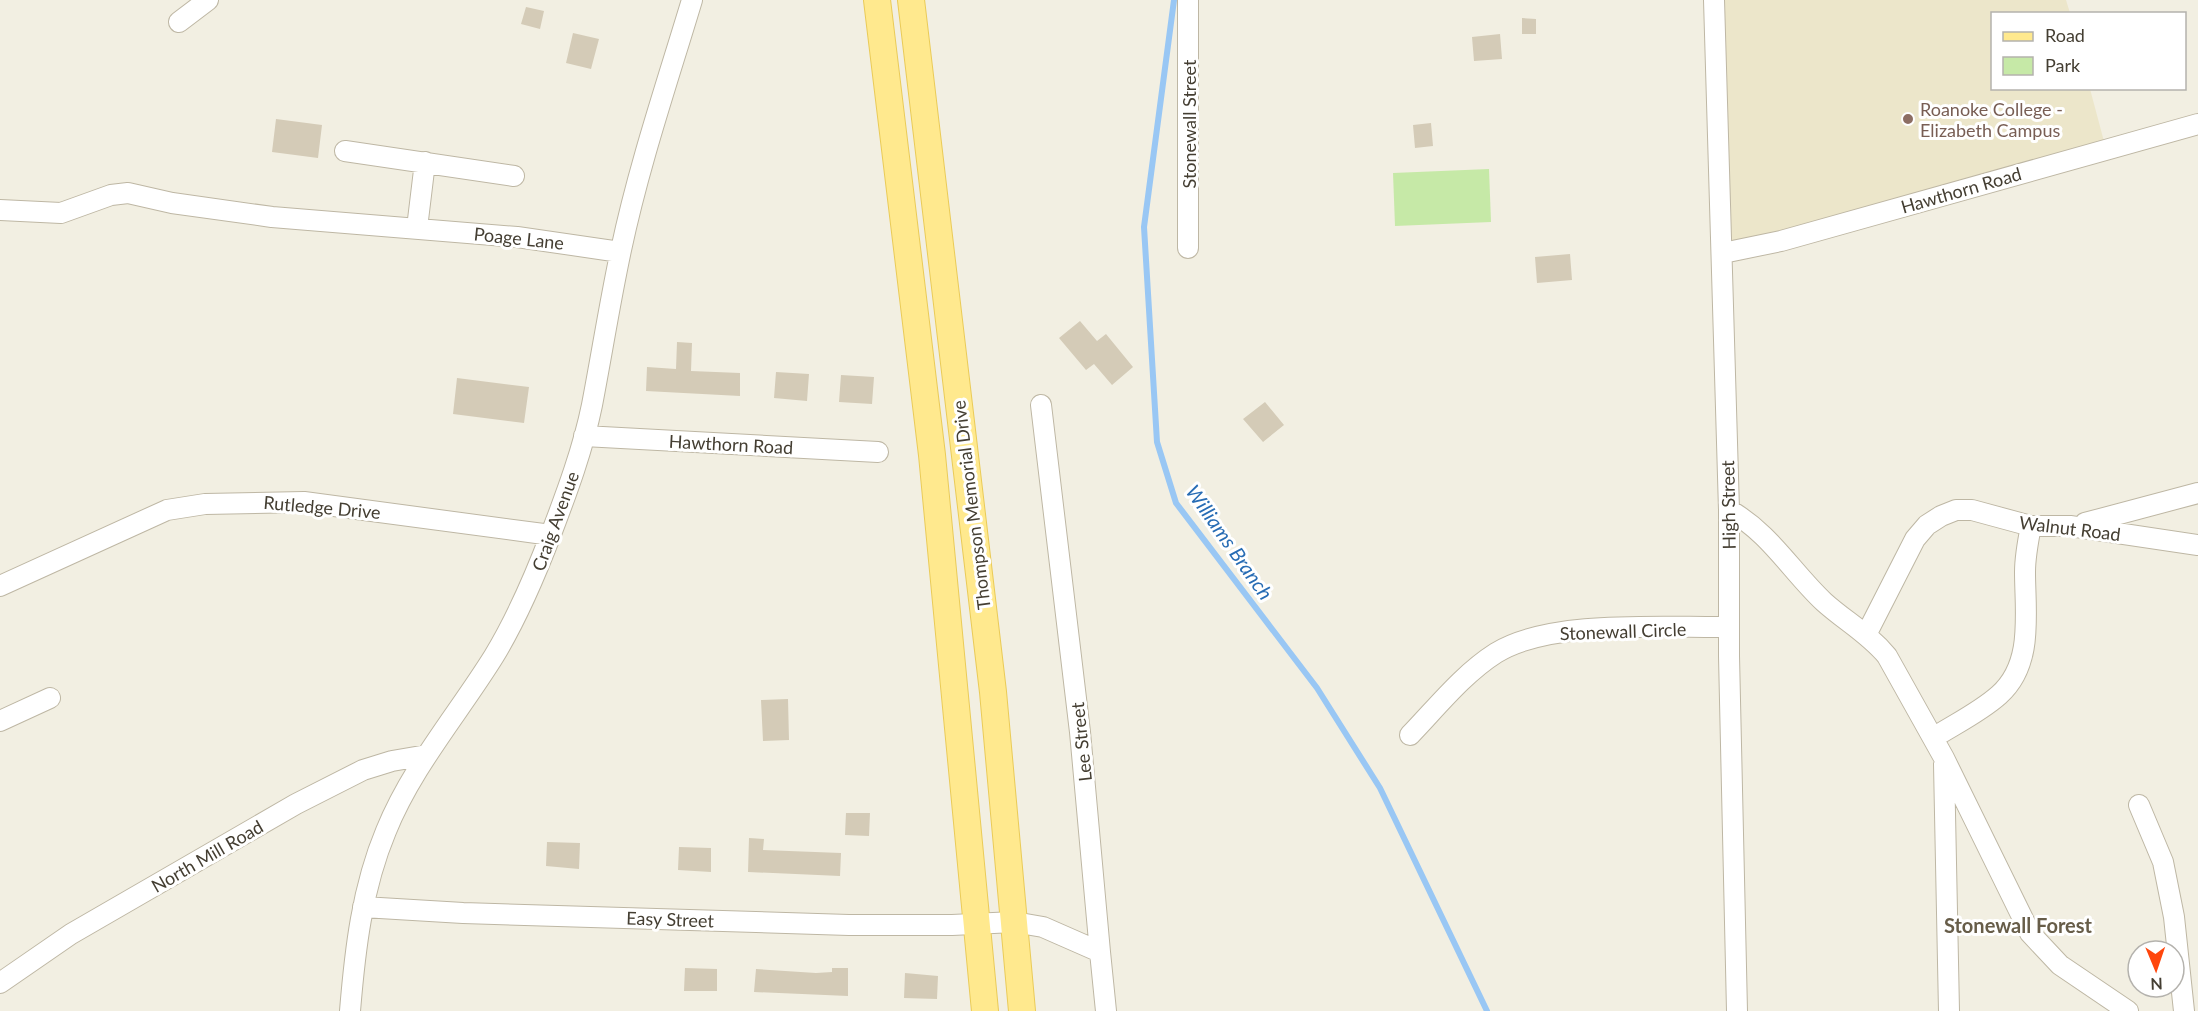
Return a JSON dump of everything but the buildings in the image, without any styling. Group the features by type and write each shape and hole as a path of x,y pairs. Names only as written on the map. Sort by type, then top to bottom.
{"main road":[{"name":"Thompson Memorial Drive","path":"877,0 932,455 985,1011"},
{"name":"Thompson Memorial Drive","path":"910,0 993,692 1022,1011"}],"street":[{"path":"179,22 208,0"},
{"name":"Craig Avenue","path":"350,1011 354,960 363,907 386,831 427,755 500,646 534,578 551,535 584,436 620,252 637,181 692,0"},
{"name":"Stonewall Street","path":"1188,0 1188,248"},
{"name":"High Street","path":"1714,0 1729,510 1729,627 1737,1011"},
{"name":"Hawthorn Road","path":"1723,253 1781,241 2198,124"},
{"path":"345,151 514,176"},
{"path":"417,228 425,162"},
{"name":"Poage Lane","path":"0,210 33,214 61,213 111,195 128,194 172,203 272,217 517,237 620,252"},
{"name":"Lee Street","path":"1041,405 1080,732 1106,1011"},
{"name":"Hawthorn Road","path":"584,436 878,452"},
{"path":"2070,526 2105,520 2198,493"},
{"name":"Rutledge Drive","path":"0,586 167,510 205,504 303,502 551,535"},
{"path":"1729,510 1747,520 1824,602 1866,635 1887,656 1944,758 2030,933 2060,965 2128,1011"},
{"name":"Walnut Road","path":"1866,635 1915,539 1927,525 1956,510 1972,510 2031,526 2070,526 2198,546"},
{"path":"1933,738 1981,709 2012,681 2020,661 2026,631 2025,572 2031,526"},
{"name":"Stonewall Circle","path":"1410,735 1472,670 1496,653 1523,640 1569,630 1729,627"},
{"path":"0,721 50,698"},
{"name":"North Mill Road","path":"0,983 71,934 296,804 363,770 393,760 427,755"},
{"path":"1944,758 1949,1011"},
{"path":"2139,805 2163,862 2174,917 2184,1011"},
{"name":"Easy Street","path":"363,907 463,913 849,925 977,924"},
{"path":"977,924 1014,922 1043,927 1100,952"}],"shaded area":[{"name":"Roanoke College - Elizabeth Campus","path":"1714,0 2066,0 2070,12 1991,12 1991,90 2090,90 2106,149 1723,253"}],"green space":[{"path":"1489,169 1491,222 1395,226 1393,173"}],"waterway":[{"name":"Williams Branch","path":"1174,0 1144,227 1157,442 1176,503 1317,688 1380,788 1487,1011"}],"place":[{"name":"Roanoke College - Elizabeth Campus","path":"1908,119"}],"district":[{"name":"Stonewall Forest","path":"2018,925"}]}
